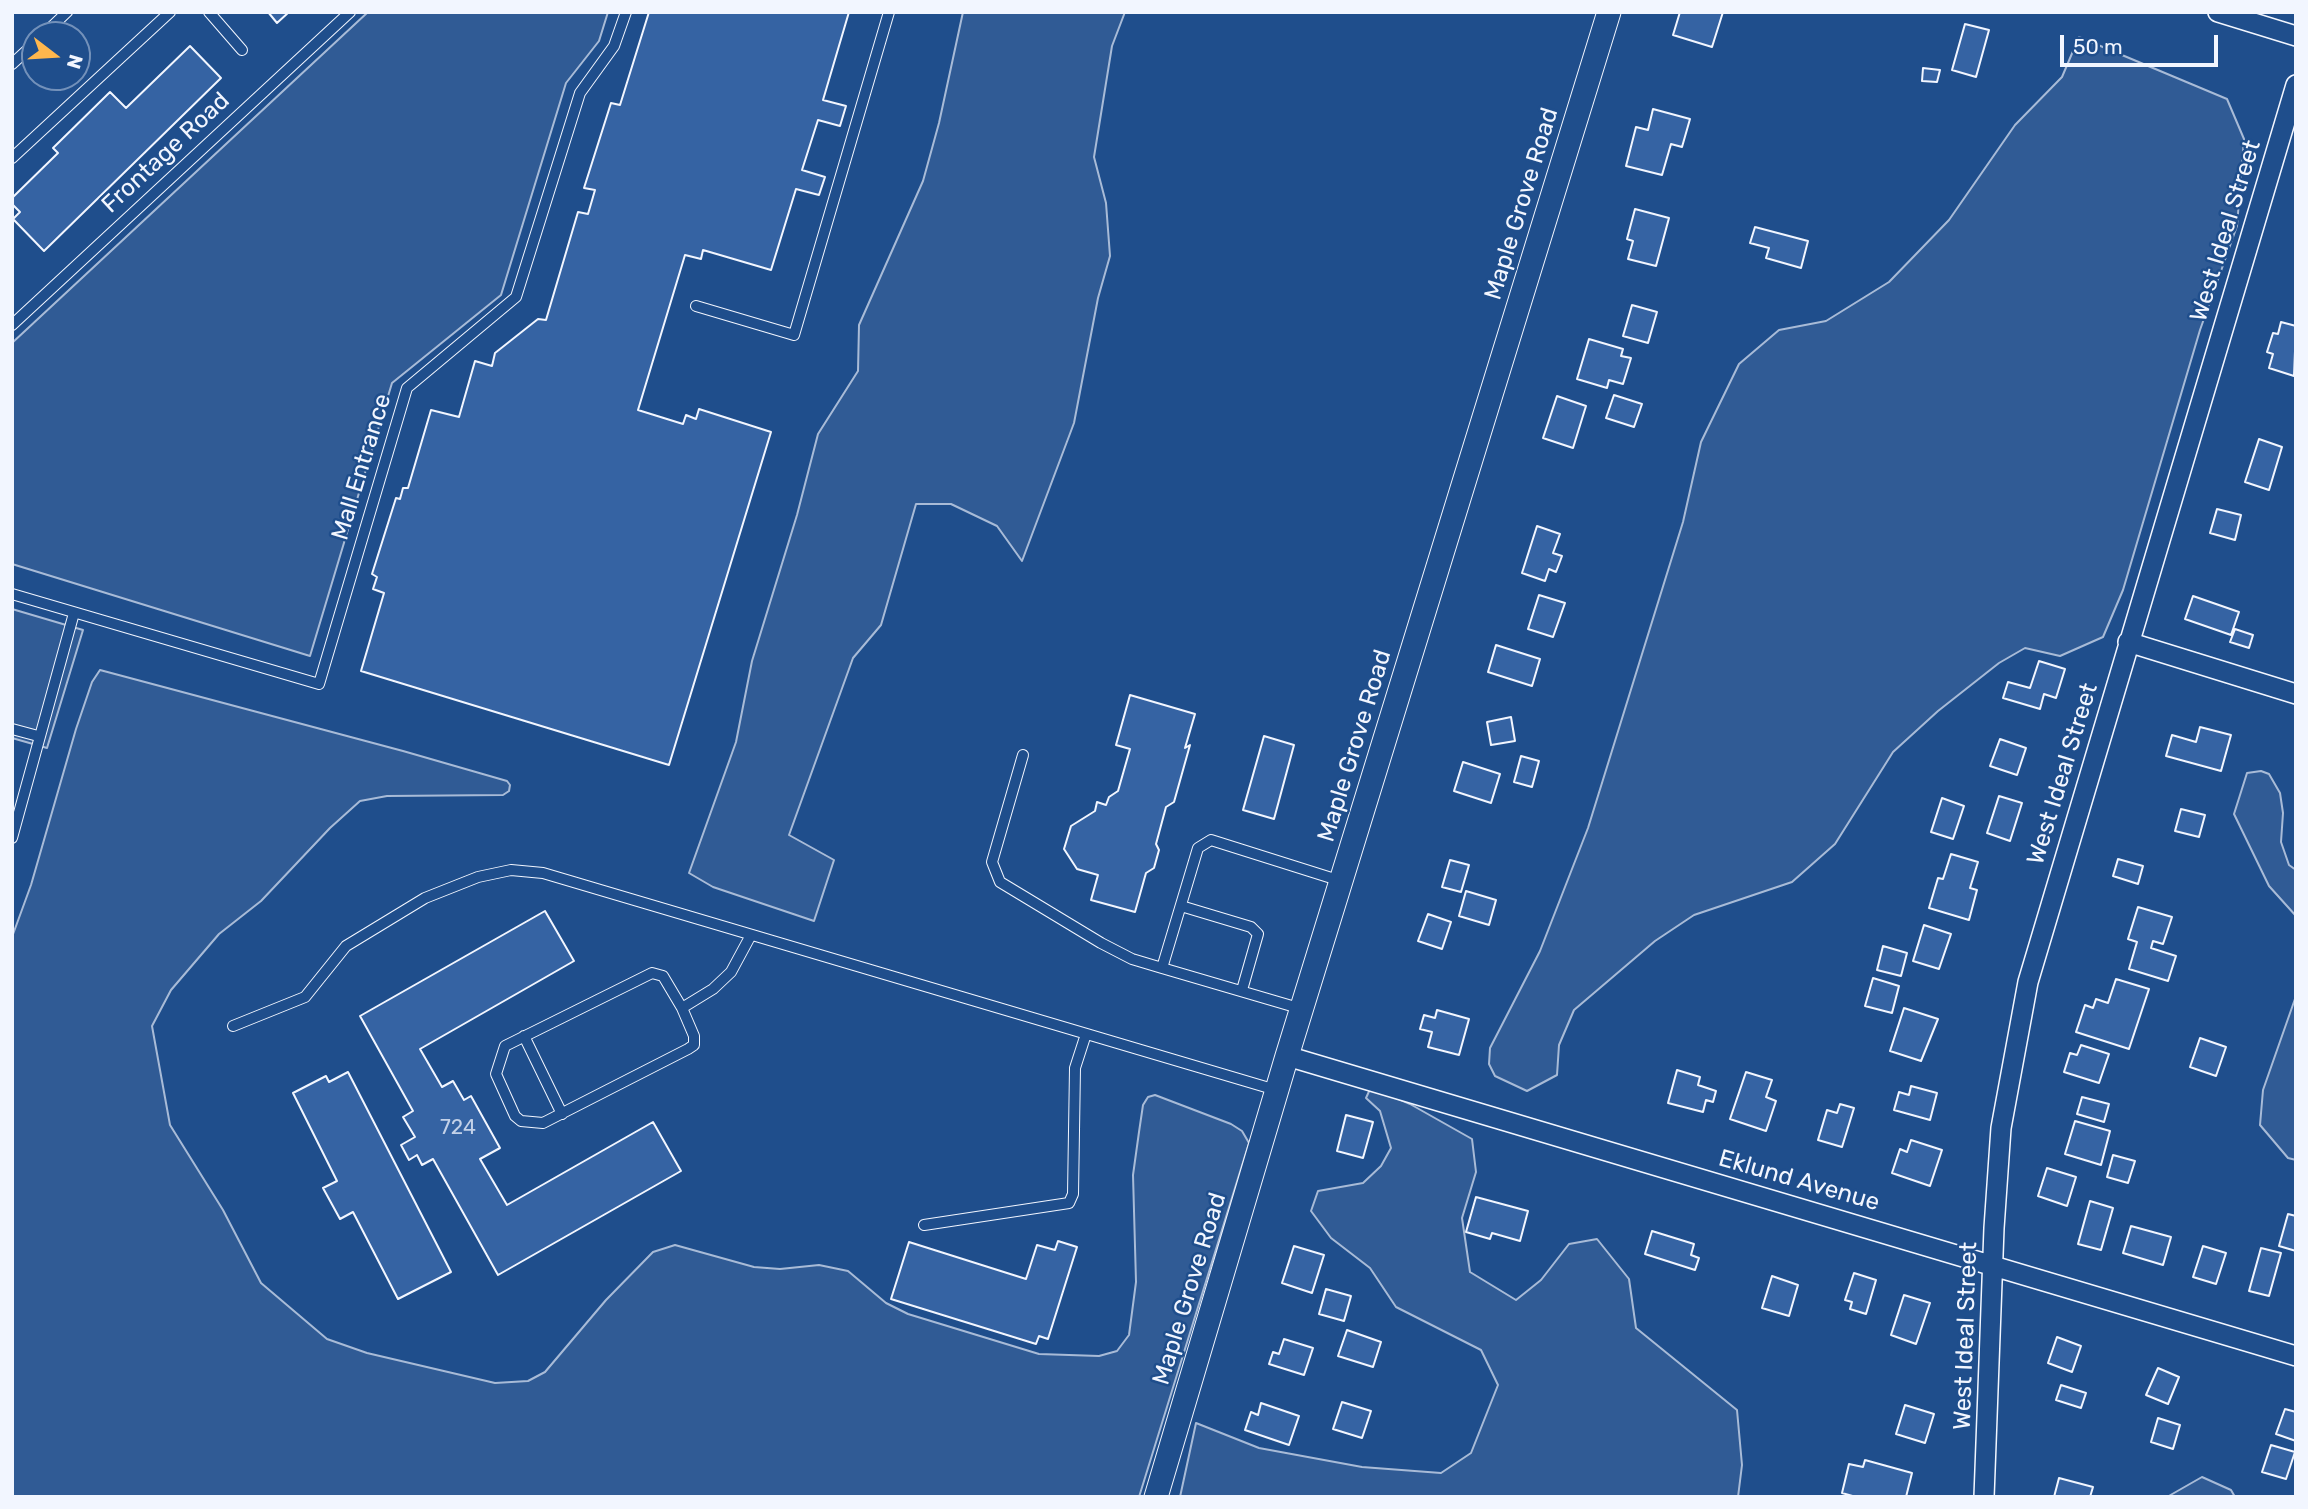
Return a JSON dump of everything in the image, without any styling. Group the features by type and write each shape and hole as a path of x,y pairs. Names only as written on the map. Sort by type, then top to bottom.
{"street":[{"name":"Maple Grove Road","path":"1156,1497 1301,1009 1609,12"},
{"path":"2218,12 2296,36"},
{"name":"West Ideal Street","path":"1984,1497 2001,1128 2025,994 2296,85"},
{"path":"2128,642 2296,694"},
{"name":"Eklund Avenue","path":"1287,1056 2296,1356"}],"lane":[{"path":"12,158 170,12"},
{"path":"209,12 242,50"},
{"name":"Frontage Road","path":"12,325 350,12"},
{"name":"Mall Entrance","path":"12,594 318,684 407,388 516,297 580,93 614,46 626,12"},
{"path":"696,306 794,335 889,12"},
{"path":"12,838 74,613"},
{"path":"12,729 38,736"},
{"path":"1023,755 992,862 1000,882 1132,959 1301,1009"},
{"path":"1162,968 1198,848 1211,840 1341,881"},
{"path":"233,1026 305,997 346,946 425,898 478,877 511,870 543,873 1277,1091"},
{"path":"1181,906 1251,927 1258,934 1242,990"},
{"path":"682,1008 731,972 751,934"},
{"path":"652,973 663,976 682,1008 694,1037 694,1045 543,1123 521,1121 515,1116 496,1074 505,1046 652,973"},
{"path":"924,1225 1069,1203 1073,1194 1075,1068 1086,1034"},
{"path":"524,1036 562,1114"}],"shaded area":[{"path":"368,12 608,12 599,41 566,83 501,295 392,383 310,656 12,564 12,343"},
{"path":"963,12 1125,12 1112,46 1094,157 1106,203 1110,256 1098,298 1074,423 1022,561 997,526 951,504 916,504 881,625 853,658 789,835 834,860 814,921 713,887 689,873 736,742 752,661 797,515 818,434 858,371 859,325 923,181 939,123"},
{"path":"2079,37 2227,99 2244,139 2237,226 2200,330 2123,590 2103,637 2060,656 2025,648 1999,663 1938,711 1893,752 1835,844 1792,882 1694,915 1655,941 1574,1010 1559,1045 1557,1075 1527,1091 1495,1076 1489,1064 1490,1048 1540,951 1588,828 1683,522 1701,442 1739,364 1779,330 1826,321 1889,282 1949,220 2015,125 2062,77"},
{"path":"12,609 83,630 47,748 12,738"},
{"path":"100,670 403,751 507,781 510,785 509,791 503,795 387,796 360,801 330,828 261,901 219,934 171,990 152,1026 170,1125 223,1210 261,1283 327,1339 367,1353 495,1383 528,1381 545,1372 606,1300 653,1252 675,1245 754,1267 780,1269 819,1265 848,1271 886,1303 908,1314 1039,1354 1099,1356 1117,1351 1129,1335 1136,1282 1133,1175 1143,1105 1148,1097 1155,1095 1231,1124 1242,1131 1249,1143 1139,1497 12,1497 12,937 31,885 76,729 92,682"},
{"path":"2261,771 2269,774 2280,793 2283,813 2281,842 2289,865 2296,870 2296,916 2269,886 2234,814 2247,773"},
{"path":"2296,996 2296,1160 2288,1158 2260,1125 2263,1090"},
{"path":"1371,1087 1410,1104 1472,1139 1476,1172 1462,1218 1470,1272 1516,1300 1541,1280 1569,1244 1597,1239 1629,1279 1636,1328 1737,1410 1742,1465 1738,1497 1180,1497 1196,1423 1259,1448 1362,1467 1441,1473 1471,1453 1498,1385 1481,1350 1396,1307 1370,1268 1331,1238 1311,1211 1318,1191 1363,1183 1381,1166 1391,1148 1380,1111 1366,1098"},
{"path":"2202,1477 2231,1490 2235,1497 2167,1497"}],"building":[{"path":"268,12 289,12 277,23"},
{"path":"649,12 849,12 823,100 846,106 840,126 818,120 802,170 825,177 819,195 796,189 771,270 703,250 701,259 685,255 638,410 683,424 686,415 696,419 699,409 771,432 669,765 361,671 384,593 373,589 377,577 372,574 396,498 400,499 403,488 408,488 431,410 459,417 475,361 492,366 495,353 538,319 546,320 578,212 588,214 595,190 584,188 611,103 620,105"},
{"path":"1680,12 1723,12 1712,47 1673,35"},
{"path":"1965,24 1989,30 1976,77 1952,70"},
{"path":"190,46 221,78 44,251 13,219 20,212 12,204 12,198 58,153 53,148 110,92 126,108"},
{"path":"1923,68 1940,70 1937,82 1922,81"},
{"path":"1653,109 1690,119 1682,147 1671,144 1662,175 1626,166 1636,127 1648,130"},
{"path":"1635,209 1669,218 1656,266 1628,259 1633,241 1627,239"},
{"path":"1755,227 1808,241 1801,268 1766,258 1769,248 1750,243"},
{"path":"1632,305 1657,312 1648,343 1623,336"},
{"path":"2281,322 2296,326 2294,376 2269,368 2273,354 2267,352 2273,333 2278,334"},
{"path":"1589,339 1623,349 1621,356 1631,358 1623,384 1609,380 1607,388 1577,379"},
{"path":"1614,395 1642,404 1634,427 1606,418"},
{"path":"1557,396 1586,406 1573,448 1543,438"},
{"path":"2259,439 2282,447 2269,490 2245,482"},
{"path":"2217,509 2241,515 2235,540 2210,533"},
{"path":"1537,526 1560,534 1553,553 1562,556 1556,572 1549,569 1545,581 1522,573"},
{"path":"1539,595 1565,603 1553,637 1528,629"},
{"path":"2193,596 2239,612 2231,635 2185,619"},
{"path":"2235,629 2253,635 2249,648 2230,642"},
{"path":"1496,645 1540,659 1532,686 1488,672"},
{"path":"2039,661 2065,669 2056,698 2044,694 2040,709 2003,698 2008,682 2030,688"},
{"path":"1130,695 1195,714 1185,748 1190,745 1174,802 1166,807 1156,844 1159,850 1154,868 1146,873 1135,912 1091,900 1098,875 1077,869 1064,849 1071,826 1095,811 1097,802 1106,805 1109,797 1118,791 1130,749 1116,745"},
{"path":"1511,717 1515,741 1491,745 1487,722"},
{"path":"2200,727 2231,735 2221,771 2166,756 2172,735 2196,742"},
{"path":"1264,736 1294,745 1274,819 1243,810"},
{"path":"2000,739 2026,748 2017,775 1990,766"},
{"path":"1521,756 1539,761 1532,787 1514,782"},
{"path":"1463,762 1500,774 1491,803 1454,791"},
{"path":"1999,796 2022,803 2010,841 1987,833"},
{"path":"1942,798 1964,806 1953,839 1931,832"},
{"path":"2181,809 2205,815 2199,837 2175,831"},
{"path":"1951,854 1978,862 1970,888 1977,890 1969,920 1929,908 1938,878 1943,879"},
{"path":"2118,859 2143,866 2138,884 2113,876"},
{"path":"1450,860 1469,865 1461,892 1442,887"},
{"path":"1466,891 1496,900 1489,925 1459,916"},
{"path":"2138,907 2172,917 2163,944 2153,941 2151,948 2176,956 2168,981 2129,969 2137,942 2128,939"},
{"path":"545,911 574,961 420,1049 442,1087 453,1081 464,1100 471,1096 500,1148 480,1159 507,1205 653,1122 681,1171 498,1275 433,1159 422,1165 417,1155 409,1160 401,1145 415,1137 403,1117 413,1111 360,1016"},
{"path":"1428,914 1451,922 1442,949 1418,941"},
{"path":"1924,925 1951,934 1939,969 1913,961"},
{"path":"1883,946 1907,953 1901,976 1877,970"},
{"path":"1873,978 1899,986 1892,1013 1865,1006"},
{"path":"2116,979 2149,989 2129,1049 2076,1032 2085,1005 2093,1008 2096,999 2108,1003"},
{"path":"1904,1008 1938,1019 1921,1061 1890,1051"},
{"path":"1437,1010 1469,1019 1459,1055 1428,1047 1432,1032 1420,1029 1424,1015 1435,1018"},
{"path":"2200,1038 2226,1047 2216,1076 2190,1067"},
{"path":"2081,1045 2109,1054 2099,1083 2064,1072 2070,1053 2077,1055"},
{"path":"1677,1070 1700,1077 1698,1085 1716,1091 1713,1102 1706,1100 1703,1112 1668,1103"},
{"path":"348,1072 451,1272 398,1299 353,1212 340,1219 323,1188 337,1181 293,1093 326,1076 329,1082"},
{"path":"1746,1072 1772,1080 1766,1097 1776,1101 1766,1131 1730,1119"},
{"path":"1911,1086 1937,1093 1930,1120 1894,1110 1899,1092 1909,1095"},
{"path":"2082,1097 2109,1104 2104,1122 2077,1114"},
{"path":"1840,1104 1854,1108 1842,1147 1818,1140 1827,1110 1837,1113"},
{"path":"1346,1115 1373,1122 1363,1158 1337,1151"},
{"path":"2075,1121 2110,1131 2101,1165 2065,1154"},
{"path":"1911,1140 1942,1150 1930,1186 1892,1173 1900,1149 1907,1152"},
{"path":"2113,1155 2135,1161 2128,1183 2107,1177"},
{"path":"2047,1168 2076,1177 2067,1206 2038,1196"},
{"path":"1476,1197 1528,1211 1520,1241 1492,1233 1490,1239 1466,1232"},
{"path":"2090,1201 2113,1208 2101,1250 2078,1244"},
{"path":"2288,1214 2296,1216 2296,1251 2279,1246"},
{"path":"2131,1226 2171,1237 2163,1265 2123,1253"},
{"path":"1652,1231 1694,1244 1691,1255 1699,1258 1695,1270 1645,1254"},
{"path":"1058,1241 1077,1247 1048,1339 1039,1336 1036,1344 891,1299 909,1242 1026,1279 1037,1245 1055,1250"},
{"path":"1294,1246 1324,1255 1312,1293 1282,1283"},
{"path":"2203,1246 2226,1253 2216,1284 2193,1277"},
{"path":"2261,1248 2281,1253 2269,1296 2249,1291"},
{"path":"1854,1273 1876,1280 1866,1314 1850,1309 1852,1302 1845,1300"},
{"path":"1772,1276 1798,1285 1789,1316 1762,1308"},
{"path":"1326,1289 1351,1296 1344,1321 1319,1314"},
{"path":"1904,1295 1930,1303 1916,1344 1891,1335"},
{"path":"1347,1330 1381,1342 1373,1367 1338,1356"},
{"path":"2057,1337 2081,1346 2072,1372 2048,1363"},
{"path":"1284,1339 1313,1348 1304,1375 1269,1364 1273,1352 1279,1354"},
{"path":"2158,1368 2179,1377 2168,1404 2146,1395"},
{"path":"2061,1385 2086,1393 2081,1408 2056,1400"},
{"path":"1342,1402 1371,1411 1362,1438 1333,1429"},
{"path":"1261,1403 1299,1416 1289,1445 1245,1430 1251,1412 1258,1415"},
{"path":"1905,1405 1934,1414 1925,1443 1896,1434"},
{"path":"2285,1409 2296,1412 2296,1441 2276,1434"},
{"path":"2158,1418 2180,1425 2173,1449 2151,1442"},
{"path":"2271,1445 2295,1452 2286,1479 2262,1472"},
{"path":"1865,1460 1912,1473 1906,1497 1856,1497 1842,1493 1849,1464 1863,1467"},
{"path":"2059,1478 2093,1487 2090,1497 2054,1497"}]}
